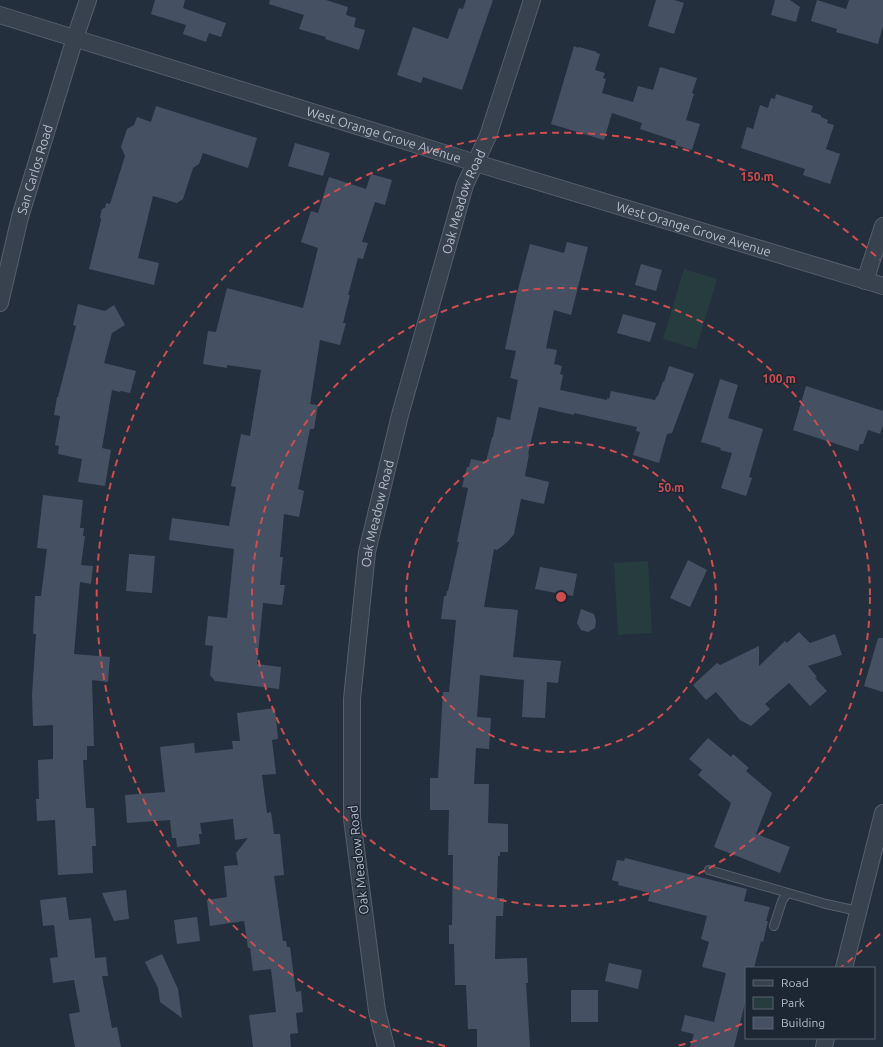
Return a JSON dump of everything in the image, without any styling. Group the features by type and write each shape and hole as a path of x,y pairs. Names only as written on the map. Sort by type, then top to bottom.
{"street":[{"name":"San Carlos Road","path":"0,303 20,217 88,0"},
{"name":"Oak Meadow Road","path":"386,1047 377,1011 352,818 352,699 367,552 400,415 465,185 488,136 532,0"},
{"name":"West Orange Grove Avenue","path":"0,15 476,163 883,286"},
{"path":"865,281 883,226"},
{"path":"844,967 883,813"}],"lane":[{"path":"709,870 826,904 858,911"},
{"path":"774,926 782,901 787,893"}],"green space":[{"path":"684,269 717,279 696,349 663,339"},
{"path":"648,561 652,633 618,635 614,563"}],"building":[{"path":"155,0 185,0 183,8 226,23 221,37 209,33 206,42 183,34 186,25 151,14"},
{"path":"270,0 326,0 348,7 346,15 356,18 354,27 365,30 359,50 325,39 326,37 299,29 304,15 269,4"},
{"path":"466,0 493,0 462,90 423,77 421,83 397,75 413,27 448,39 459,8 463,9"},
{"path":"656,0 674,0 684,3 674,34 648,26"},
{"path":"775,0 790,0 800,7 796,22 771,15"},
{"path":"817,0 846,9 849,0 883,0 883,26 878,44 836,32 837,29 811,21"},
{"path":"574,46 600,54 595,70 605,73 603,78 606,79 602,93 633,102 638,86 653,90 660,67 697,78 686,120 700,124 692,150 675,145 676,141 640,129 642,123 612,113 604,140 551,124"},
{"path":"776,94 813,106 811,112 821,115 821,117 828,120 827,123 834,125 826,149 840,154 830,184 803,175 805,169 741,148 747,127 753,129 760,105 768,108 771,98 775,99"},
{"path":"156,106 257,138 248,168 203,153 199,164 193,168 183,199 177,203 153,196 138,258 159,263 154,285 89,269 101,220 100,217 102,209 105,208 106,203 110,204 125,156 121,147 127,129 134,125 137,117 151,122"},
{"path":"295,143 330,153 323,176 288,166"},
{"path":"371,174 392,180 385,205 375,202 362,242 368,243 363,259 358,258 348,295 350,295 343,323 346,323 340,345 320,340 310,404 318,405 314,429 310,429 298,489 304,491 299,517 284,514 280,557 283,557 280,585 285,585 282,605 263,603 257,664 281,667 279,689 215,681 210,675 213,646 205,645 208,616 227,618 234,549 169,540 172,518 229,526 236,487 231,486 241,434 250,436 261,370 227,365 227,368 203,364 208,331 216,332 227,288 303,308 318,248 301,242 311,211 318,213 329,177 366,189"},
{"path":"567,242 588,247 571,315 554,310 546,348 557,350 554,364 562,366 560,374 563,375 560,390 607,400 607,398 609,399 611,391 655,400 658,396 663,381 664,382 669,366 694,374 672,433 667,434 659,463 633,455 640,432 636,431 637,427 539,407 528,454 525,476 549,482 544,504 521,499 514,534 497,550 494,549 484,607 518,610 513,657 561,661 558,683 547,682 545,718 522,717 524,680 480,675 477,717 491,718 489,749 476,748 474,784 489,784 488,823 508,824 508,852 500,852 500,856 498,856 497,898 504,898 503,916 496,916 495,959 527,958 528,983 526,983 530,1047 477,1047 477,1029 468,1029 466,985 455,985 454,944 449,944 449,925 452,925 453,855 448,855 449,810 430,810 430,778 438,778 443,692 449,692 456,620 441,619 444,596 446,596 448,591 459,542 457,542 468,488 462,487 467,467 469,467 471,459 486,462 497,417 510,420 518,380 510,378 516,351 505,349 517,293 530,244 564,253"},
{"path":"641,264 662,270 656,291 635,285"},
{"path":"78,304 105,311 114,305 125,325 112,333 104,363 136,371 130,393 112,390 102,448 111,450 105,486 78,482 82,459 58,454 59,446 55,445 60,416 54,415 57,397 76,326 73,325"},
{"path":"623,314 656,323 650,342 617,333"},
{"path":"720,379 738,385 728,418 763,429 749,477 752,478 746,496 721,488 732,453 701,442"},
{"path":"806,386 883,411 883,425 880,434 868,430 863,444 860,444 858,451 793,430"},
{"path":"43,495 83,500 80,528 84,528 83,536 85,536 81,565 93,566 91,584 80,582 74,654 110,657 108,682 92,680 94,746 87,746 87,760 83,760 86,808 94,808 96,846 92,846 93,873 58,875 55,820 37,821 36,799 39,799 38,760 53,759 53,725 33,726 32,695 36,634 33,634 35,596 41,596 47,549 37,548"},
{"path":"129,554 155,556 152,593 126,591"},
{"path":"688,560 707,570 690,607 670,598"},
{"path":"540,567 577,574 573,596 535,589"},
{"path":"581,609 594,614 596,621 595,628 588,632 581,630 577,623"},
{"path":"799,632 810,643 835,634 842,655 808,666 817,677 815,678 827,691 810,706 789,683 765,704 770,709 751,726 740,720 716,692 706,700 693,685 717,663 720,665 759,646 759,666 785,641 787,643"},
{"path":"878,638 883,638 883,692 864,686"},
{"path":"275,708 278,739 272,740 276,774 262,775 267,813 271,812 274,834 280,834 284,875 274,876 283,941 286,941 287,947 290,947 296,992 301,991 303,1012 296,1013 298,1033 290,1034 291,1047 253,1047 249,1015 276,1012 271,969 253,971 244,921 210,926 207,900 227,897 224,866 238,865 236,853 248,838 235,840 233,819 200,823 202,834 199,834 200,844 177,847 176,838 172,838 170,820 127,823 125,795 165,792 160,747 194,743 195,753 233,749 232,741 240,741 237,713"},
{"path":"708,738 731,757 733,754 749,768 746,771 772,793 756,834 790,847 780,873 714,847 731,803 698,775 702,770 689,759"},
{"path":"625,858 747,889 744,901 770,907 763,942 761,941 754,967 745,967 745,1003 734,1047 690,1047 694,1034 681,1031 685,1015 714,1022 726,973 702,967 709,942 701,939 707,916 648,901 650,893 618,885 619,882 612,880 617,860 624,861"},
{"path":"126,890 129,919 114,921 102,893"},
{"path":"66,897 69,920 91,918 95,958 106,957 108,976 102,976 112,1028 117,1027 121,1047 75,1047 69,1014 80,1012 74,980 53,983 50,958 58,957 54,925 43,926 40,900"},
{"path":"197,917 200,941 177,944 174,920"},
{"path":"162,954 178,989 182,1018 160,1002 158,988 145,962"},
{"path":"609,963 642,970 638,989 605,981"},
{"path":"571,990 598,990 598,1022 571,1022"}]}
